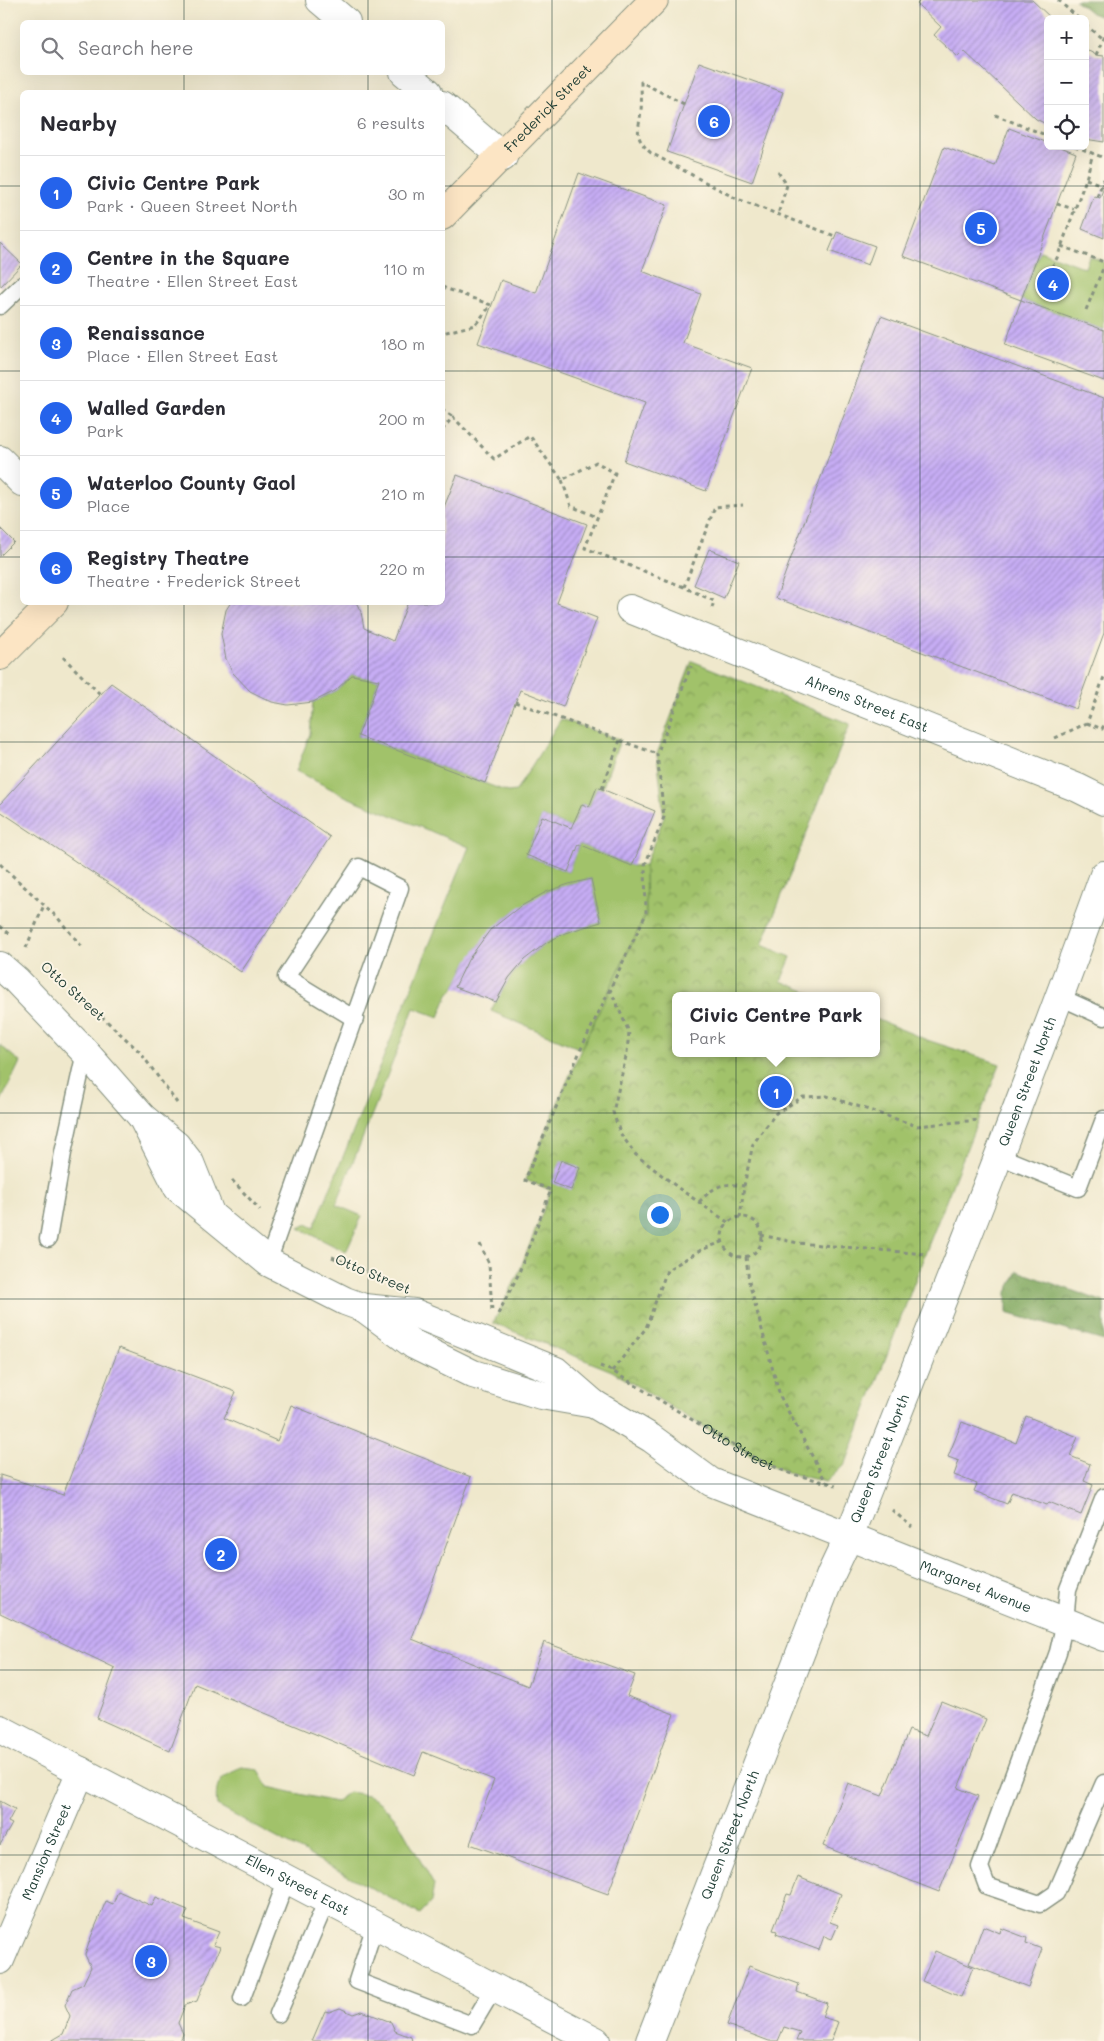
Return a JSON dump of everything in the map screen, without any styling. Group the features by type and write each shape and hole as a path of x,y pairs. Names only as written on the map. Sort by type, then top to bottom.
{"main road":[{"name":"Frederick Street","path":"445,213 654,0"},
{"path":"0,656 51,605"}],"street":[{"path":"320,0 344,20"},
{"path":"408,75 426,90"},
{"path":"445,108 502,157"},
{"path":"0,460 20,480"},
{"name":"Ahrens Street East","path":"630,609 1078,788 1104,802"},
{"name":"Queen Street North","path":"650,2041 831,1574 849,1536 999,1156 1104,875"},
{"path":"0,966 16,980 85,1052 142,1117 178,1188 268,1262 345,1301 364,1308 414,1345 473,1374 542,1395 594,1404 651,1438 711,1482 849,1536"},
{"name":"Margaret Avenue","path":"849,1536 1104,1637"},
{"name":"Ellen Street East","path":"0,1729 596,2041"},
{"name":"Mansion Street","path":"0,1960 81,1771"}],"lane":[{"path":"0,306 20,286"},
{"path":"268,1262 355,1019 400,888 358,867 286,977 355,1019"},
{"path":"1060,997 1104,1016"},
{"path":"48,1239 63,1153 85,1052"},
{"path":"999,1156 1078,1188 1104,1119"},
{"path":"1104,1497 1068,1589 1065,1622 1058,1652 980,1867 986,1886 1040,1904 1056,1893 1104,1783"},
{"path":"242,1998 287,1879"},
{"path":"278,2014 327,1900"},
{"path":"375,1925 357,1981 472,2025 494,1988"}],"path":[{"path":"1058,0 1075,15"},
{"path":"1089,28 1103,40"},
{"path":"1096,55 1104,36"},
{"path":"684,104 641,82 639,140 651,153 735,198 835,236"},
{"path":"995,115 1044,134"},
{"path":"1085,150 1104,158"},
{"path":"1052,267 1058,269 1062,278 1061,282 1056,286 1049,287 1044,283 1043,271 1052,267 1058,258 1086,179 1093,153"},
{"path":"778,172 787,185 778,214"},
{"path":"1086,179 1102,184"},
{"path":"1097,197 1104,179"},
{"path":"1057,204 1074,209"},
{"path":"1061,246 1104,262"},
{"path":"1086,310 1104,266"},
{"path":"445,288 491,306 476,325 445,332"},
{"path":"445,411 494,459 530,436 562,480 571,506 597,517"},
{"path":"445,427 453,418"},
{"path":"497,1315 518,1275 551,1190 526,1180 581,1048 646,914 645,865 664,817 657,754 714,601 684,586 585,548 616,473 596,462 562,480"},
{"path":"684,586 715,507 743,505"},
{"path":"63,657 101,695"},
{"path":"1056,738 1087,723 1104,677"},
{"path":"516,702 657,754"},
{"path":"1087,723 1102,729 1104,725"},
{"path":"602,789 620,740"},
{"path":"0,864 44,905 83,948"},
{"path":"26,949 44,905"},
{"path":"0,926 13,937"},
{"name":"Otto Street","path":"19,943 33,955"},
{"name":"Otto Street","path":"67,985 140,1052 179,1106"},
{"path":"610,988 628,1032 627,1052 613,1112 620,1133 636,1155 728,1223"},
{"path":"740,1218 744,1186 753,1144 776,1113 803,1097 827,1096 918,1126 978,1120"},
{"path":"230,1177 256,1206 280,1228"},
{"path":"699,1202 712,1189 728,1183 744,1186"},
{"path":"740,1218 753,1222 759,1228 761,1235 757,1249 752,1255 746,1257 730,1254 722,1242 722,1232 728,1223 740,1218"},
{"path":"761,1235 798,1243 925,1254"},
{"path":"612,1371 646,1328 667,1270 701,1250 722,1242"},
{"path":"480,1244 489,1264 492,1313"},
{"name":"Otto Street","path":"327,1254 378,1276"},
{"path":"746,1257 749,1282 780,1396 826,1482"},
{"name":"Otto Street","path":"593,1364 612,1371 755,1458 789,1473 842,1487"}],"green space":[{"path":"1075,0 1104,0 1104,18 1091,13"},
{"path":"1040,251 1085,268 1089,256 1104,262 1104,330 1021,300"},
{"path":"692,661 850,724 762,945 791,957 781,981 807,992 672,992 672,1057 880,1057 880,1021 927,1040 1000,1064 925,1254 846,1463 826,1482 789,1473 755,1458 612,1371 493,1323 518,1275 551,1190 525,1180 581,1049 646,914 645,865 664,817 657,754"},
{"path":"352,675 379,680 358,736 508,792 516,791 561,719 620,740 602,789 597,788 589,807 582,804 571,828 542,816 526,855 568,872 579,844 632,866 645,865 646,914 581,1049 491,1011 512,976 540,947 564,933 601,922 591,879 546,892 468,960 455,987 448,995 439,1017 414,1008 336,1205 362,1216 346,1252 299,1228 307,1224 314,1228 469,847 347,797 296,771 310,734 313,702 335,691"},
{"path":"0,1045 20,1062 0,1103"},
{"path":"1018,1271 1104,1302 1104,1341 1007,1313 1007,1292"},
{"path":"242,1768 259,1770 268,1787 335,1802 349,1792 368,1795 382,1804 398,1821 434,1885 431,1902 420,1914 217,1806 216,1798 220,1781"}],"building":[{"path":"921,0 1032,0 1048,15 1044,15 1044,123 1036,119 964,51 958,57 934,35 941,27 917,4"},
{"path":"1089,51 1104,56 1104,142 1089,140"},
{"path":"699,62 783,92 752,182 667,152"},
{"path":"1009,128 1044,141 1044,150 1068,150 1076,153 1021,300 903,256 944,147 995,166"},
{"path":"579,173 667,205 642,271 701,294 683,343 752,368 706,491 624,461 645,403 478,343 501,280 536,293"},
{"path":"1104,186 1104,238 1082,229 1094,196 1100,198"},
{"path":"837,232 875,246 868,265 829,251"},
{"path":"0,243 20,262 20,266 0,287"},
{"path":"1021,300 1104,330 1104,381 1005,345"},
{"path":"881,316 1104,398 1104,633 1076,709 776,598"},
{"path":"457,475 587,524 557,603 597,618 563,707 520,690 485,783 358,736 379,680 352,675 335,691 313,702 288,705 272,702 250,691 233,673 226,659 221,634 226,610 229,605 358,605 364,628 393,641 407,605 445,605 445,505"},
{"path":"0,528 14,542 0,556"},
{"path":"709,549 739,561 724,598 694,585"},
{"path":"111,683 330,837 241,972 0,811 0,804"},
{"path":"597,787 655,811 632,866 579,844 568,872 526,855 542,816 571,828 582,804 589,807"},
{"path":"591,879 601,922 565,933 546,943 524,960 509,978 496,1002 455,987 468,960 490,930 518,908 546,892"},
{"path":"561,1160 580,1168 571,1190 552,1183"},
{"path":"119,1348 236,1392 224,1418 277,1441 291,1405 471,1477 412,1639 528,1686 544,1642 635,1675 627,1696 674,1714 608,1894 470,1844 494,1780 423,1752 414,1775 195,1684 170,1751 97,1718 115,1668 0,1613 0,1475 63,1495"},
{"path":"1026,1416 1078,1437 1070,1456 1090,1464 1084,1481 1093,1485 1081,1515 1049,1502 1047,1505 1012,1492 1007,1504 974,1491 977,1484 954,1475 959,1461 948,1457 962,1422 1016,1443"},
{"path":"941,1701 986,1719 958,1788 978,1796 939,1892 823,1846 848,1783 882,1796 909,1730 926,1736"},
{"path":"0,1801 15,1809 8,1822 12,1824 0,1845"},
{"path":"798,1877 841,1894 830,1922 838,1925 832,1939 824,1936 819,1950 776,1934 777,1931 773,1930 787,1894 791,1895"},
{"path":"118,1891 152,1906 156,1897 171,1903 188,1910 184,1919 219,1932 213,1945 220,1947 197,2001 185,2005 178,2023 183,2034 180,2041 51,2041 63,2034 70,2016 65,2005 72,1989 83,1984 91,1967 85,1955 91,1937 106,1901 113,1904"},
{"path":"983,1926 1000,1933 1001,1928 1027,1938 1026,1943 1042,1949 1028,1987 969,1964"},
{"path":"935,1951 973,1967 961,1997 922,1981"},
{"path":"749,1966 799,1984 797,1992 827,2003 822,2017 838,2022 831,2041 796,2041 800,2032 784,2027 778,2041 769,2041 727,2025"},
{"path":"340,2008 353,2014 362,2011 391,2022 395,2031 411,2037 412,2041 312,2041 325,2011 329,2012"}],"place":[{"name":"Registry Theatre","path":"714,121"},
{"name":"Waterloo County Gaol","path":"981,228"},
{"name":"Walled Garden","path":"1053,284"},
{"name":"Civic Centre Park","path":"776,1092"},
{"name":"Centre in the Square","path":"221,1554"},
{"name":"Renaissance","path":"151,1961"}]}
